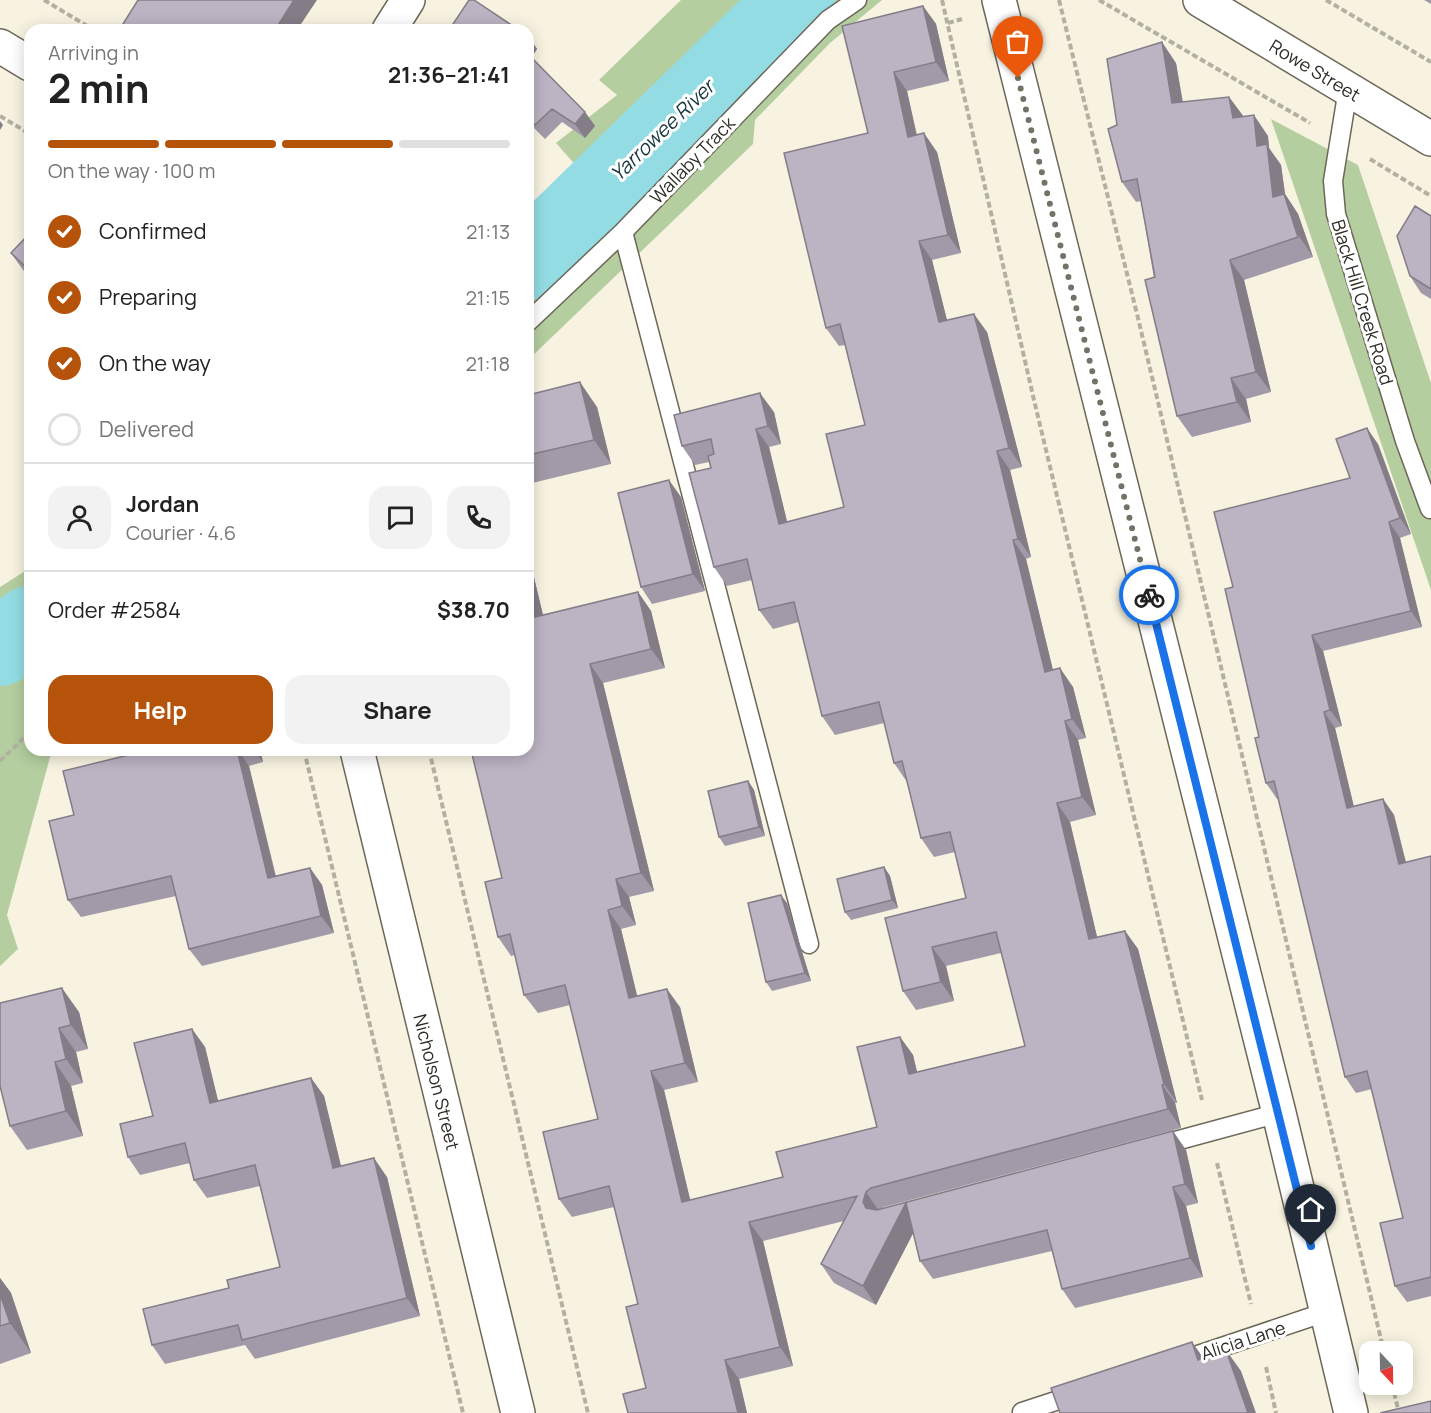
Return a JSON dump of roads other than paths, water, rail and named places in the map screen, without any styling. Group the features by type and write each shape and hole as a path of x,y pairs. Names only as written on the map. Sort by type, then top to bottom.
{"street":[{"path":"393,24 408,0"},
{"path":"999,0 1279,1113 1351,1413"},
{"name":"Rowe Street","path":"1200,0 1431,139"},
{"path":"0,46 24,60"},
{"name":"Nicholson Street","path":"358,756 518,1413"}],"lane":[{"name":"Wallaby Track","path":"534,316 623,232 828,20 857,0"},
{"name":"Black Hill Creek Road","path":"1348,89 1333,181 1336,214 1405,441 1430,509"},
{"path":"623,232 808,944"},
{"path":"1140,1150 1279,1113"},
{"name":"Alicia Lane","path":"1157,1368 1326,1312"},
{"path":"1022,1412 1101,1386"}],"waterway":[{"name":"Yarrowee River","path":"534,255 796,0"},
{"name":"Yarrowee River","path":"0,647 24,629"}]}
